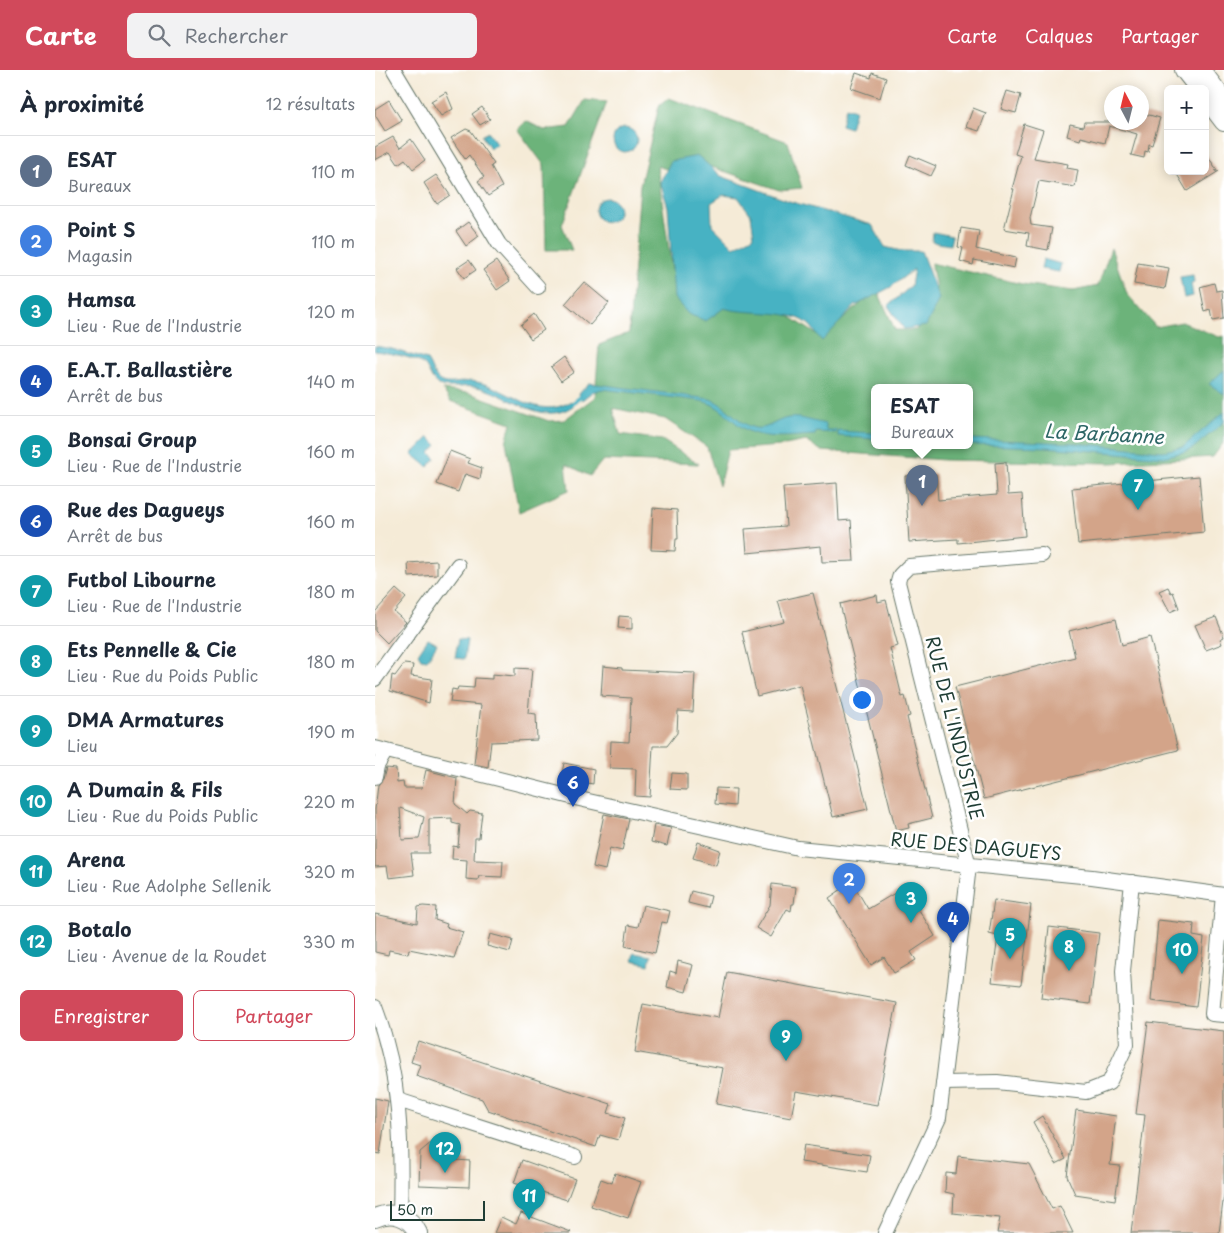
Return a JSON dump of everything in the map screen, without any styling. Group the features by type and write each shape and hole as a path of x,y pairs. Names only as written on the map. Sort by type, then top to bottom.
{"main road":[{"path":"1197,74 1224,100"},
{"path":"1209,102 1224,122"},
{"path":"375,1218 383,1215 400,1216 409,1220 418,1233"}],"street":[{"path":"394,70 499,244 538,287"},
{"name":"RUE DE L'INDUSTRIE","path":"885,1233 939,1118 969,866 899,582 900,575 909,566 1042,555"},
{"path":"375,679 458,565"},
{"path":"375,777 381,749"},
{"name":"RUE DES DAGUEYS","path":"381,749 566,795 798,848 1133,882 1223,895"},
{"path":"943,1082 997,1082 1086,1092 1109,1083 1127,1044 1123,971 1133,882"},
{"path":"1223,895 1212,1014 1224,1016"},
{"path":"375,1007 388,1041 398,1100 400,1216"},
{"path":"398,1100 575,1157"}],"green space":[{"path":"669,98 788,142 802,188 779,190 706,165 691,177 657,166 673,278 765,300 822,338 877,289 895,330 916,330 929,306 936,287 931,263 1022,284 1073,291 1098,286 1111,248 1127,294 1156,327 1182,322 1219,337 1224,336 1224,442 1213,457 1111,463 944,460 822,451 806,441 780,446 728,450 719,486 707,447 665,419 613,408 620,434 662,440 699,464 603,460 590,476 566,464 569,490 519,512 506,442 511,423 450,401 443,390 469,393 549,421 564,420 595,397 599,345 629,333 640,185 659,106"},
{"path":"585,100 607,102 562,225 572,250 546,250 544,165 517,129 526,121 544,130 569,127"}],"water":[{"path":"846,107 855,110 850,128 841,125"},
{"path":"625,128 633,132 637,140 633,148 625,152 617,148 613,140 617,132"},
{"path":"488,132 497,144 490,148 482,136"},
{"path":"698,156 721,176 789,201 872,225 885,247 901,251 921,251 939,299 926,326 904,329 888,306 911,286 914,269 891,287 855,306 822,341 807,323 790,316 724,308 706,321 688,314 674,298 668,207 660,182 671,161","holes":["723,195 738,197 751,215 754,236 734,247 712,225 711,203"]},
{"path":"607,198 615,202 619,210 615,218 607,222 599,218 595,210 599,202"},
{"path":"933,232 952,236 950,245 932,242"},
{"path":"1043,259 1061,264 1059,272 1041,269"},
{"path":"1193,275 1194,282 1191,283 1193,296 1184,298 1180,277"},
{"path":"375,346 392,349 427,360 435,376 442,382 468,381 489,385 535,406 547,408 571,401 573,406 562,412 539,412 481,388 439,385 422,364 402,356 375,351"},
{"path":"1224,370 1224,394 1209,384"},
{"path":"589,383 710,399 722,405 744,423 755,428 764,428 788,418 797,418 826,424 826,430 836,430 836,433 816,432 815,435 788,437 759,435 743,428 713,405 701,401 602,389 592,392 582,400 579,394"},
{"path":"1224,412 1224,422 1191,450 1164,457 1045,447 973,445 973,439 1074,443 1163,451 1183,447"},
{"path":"838,431 871,433 871,439 838,436"},
{"path":"429,437 437,445 430,453 436,458 428,467 412,454"},
{"path":"428,639 437,644 427,660 421,659 418,654"},
{"path":"458,639 467,640 464,659 455,658"},
{"path":"634,953 651,956 649,965 632,961"}],"building":[{"path":"856,73 871,78 872,73 886,78 880,98 851,88"},
{"path":"1007,91 1021,95 1016,113 1001,109"},
{"path":"446,92 453,109 441,116 431,101"},
{"path":"389,100 402,121 385,131 375,115 375,109"},
{"path":"482,107 490,119 480,125 472,114"},
{"path":"973,108 986,113 979,131 966,127"},
{"path":"1149,115 1160,118 1152,145 1149,144 1148,152 1145,151 1144,158 1131,155 1137,134 1123,130 1149,130"},
{"path":"1084,122 1104,122 1104,130 1108,130 1105,143 1081,137 1080,140 1067,136 1070,124 1083,127"},
{"path":"1024,124 1043,130 1034,158 1068,164 1067,168 1078,170 1075,187 1039,181 1030,218 1031,225 1052,228 1048,250 1027,246 1029,233 1004,229 1021,156 1015,154"},
{"path":"466,129 471,131 494,164 491,166 502,187 488,196 478,181 484,177 469,155 465,159 451,138"},
{"path":"393,137 400,148 411,139 425,160 413,169 405,159 398,164 390,152 375,160 375,147"},
{"path":"910,155 936,166 931,176 906,165"},
{"path":"1209,158 1217,170 1215,171 1219,171 1187,191 1177,175 1209,175"},
{"path":"436,175 450,195 437,204 424,183"},
{"path":"468,222 479,236 466,246 456,231"},
{"path":"961,228 979,231 976,249 1016,258 1014,268 974,260 973,265 960,261 963,248 958,247"},
{"path":"469,260 476,270 464,278 457,268"},
{"path":"496,261 510,281 497,290 483,270"},
{"path":"1138,263 1169,268 1165,289 1134,284"},
{"path":"584,282 609,303 590,325 565,304"},
{"path":"1214,283 1216,291 1222,290 1224,318 1213,320 1211,310 1205,312 1200,287"},
{"path":"534,314 544,330 531,339 521,325"},
{"path":"564,357 574,372 561,381 551,367"},
{"path":"450,451 470,459 468,463 482,468 480,479 465,474 458,492 437,484"},
{"path":"1006,462 1008,495 1022,494 1025,536 958,543 958,539 909,542 905,476 936,474 938,500 997,495 995,463"},
{"path":"1199,476 1204,532 1078,544 1072,488"},
{"path":"837,483 839,521 851,520 854,561 822,562 821,546 747,553 745,529 786,526 783,487"},
{"path":"653,508 677,510 678,539 676,539 675,551 651,550"},
{"path":"437,561 437,575 409,577 408,563"},
{"path":"1168,587 1171,593 1173,592 1179,608 1170,612 1159,591"},
{"path":"396,589 406,598 394,612 406,622 387,643 375,631 375,612"},
{"path":"813,593 868,809 833,817 800,685 757,696 742,632 784,622 778,601"},
{"path":"877,595 878,602 886,600 898,646 890,648 902,697 905,696 910,716 907,717 932,818 908,824 909,828 896,831 840,604"},
{"path":"619,616 632,617 632,629 618,628"},
{"path":"1216,617 1224,637 1220,639 1222,644 1206,650 1195,625"},
{"path":"1116,619 1122,645 1150,637 1178,750 984,799 955,687 1075,657 1069,631"},
{"path":"404,664 413,665 411,676 432,679 429,703 390,691 392,675 395,676"},
{"path":"603,666 622,668 622,670 695,673 693,712 678,711 677,733 667,746 653,746 650,797 635,796 636,769 610,768 611,741 629,742 631,698 601,696"},
{"path":"515,668 532,669 528,713 536,714 537,740 491,742 488,767 474,764 481,705 450,702 452,689 457,690 458,687 474,688 475,678 492,679 492,674 515,676"},
{"path":"564,763 594,769 593,784 561,778"},
{"path":"386,768 396,769 397,783 403,782 404,788 422,788 426,770 457,778 455,804 467,814 470,811 482,813 479,838 475,838 474,860 503,861 502,877 479,876 478,880 466,879 467,860 452,859 453,846 458,847 460,825 452,823 452,818 429,819 429,853 411,853 414,875 389,878 387,866 375,867 375,810 378,785 383,779","holes":["400,808 424,817 419,839 402,840"]},
{"path":"672,773 687,774 687,790 670,789"},
{"path":"716,788 736,789 735,806 715,804"},
{"path":"604,814 629,819 622,851 610,848 605,870 593,867"},
{"path":"654,825 671,828 667,846 651,842"},
{"path":"698,842 720,850 716,865 693,858"},
{"path":"852,882 868,909 905,887 935,936 911,952 916,960 894,973 884,957 871,965 829,898"},
{"path":"772,884 796,887 794,904 792,904 791,911 787,909 771,937 756,928 770,905"},
{"path":"691,891 711,896 708,908 688,903"},
{"path":"994,900 1031,905 1021,985 992,982 998,936 989,934"},
{"path":"643,905 670,911 667,923 662,922 655,953 625,946 628,925 638,927"},
{"path":"418,907 436,907 435,920 447,924 446,927 463,932 454,958 409,949 408,954 389,950 388,955 375,952 375,914 417,923"},
{"path":"1158,920 1194,924 1193,936 1204,938 1196,1007 1151,1001"},
{"path":"1049,927 1099,933 1090,1004 1041,998"},
{"path":"490,934 513,940 510,952 487,946"},
{"path":"678,961 693,965 686,992 667,987 670,971 676,973"},
{"path":"727,972 897,1003 877,1105 796,1091 791,1118 716,1104 723,1068 635,1052 643,1004 718,1018"},
{"path":"1148,1022 1224,1031 1224,1194 1219,1233 1131,1233 1145,1115 1136,1114"},
{"path":"418,1041 611,1104 608,1113 625,1118 618,1140 600,1135 596,1147 488,1110 482,1099 416,1076 420,1065 411,1062"},
{"path":"375,1098 388,1101 380,1154 375,1153"},
{"path":"1076,1110 1116,1116 1110,1165 1120,1166 1115,1200 1075,1194 1067,1176"},
{"path":"1042,1116 1066,1159 1056,1164 1033,1122"},
{"path":"432,1142 441,1159 470,1161 469,1187 419,1185 420,1152"},
{"path":"804,1145 870,1155 867,1172 801,1162"},
{"path":"958,1156 1029,1164 1052,1209 1060,1206 1073,1233 997,1233 1000,1218 953,1213 954,1194 945,1192 946,1173 956,1174"},
{"path":"522,1160 575,1179 567,1200 514,1183"},
{"path":"615,1173 641,1182 628,1218 591,1206 601,1179 612,1183"},
{"path":"521,1213 571,1232 494,1233 501,1217 516,1224"}],"waterway":[{"name":"La Barbanne","path":"569,406 583,395"}],"place":[{"name":"ESAT","path":"922,506"},
{"name":"Futbol Libourne","path":"1138,510"},
{"name":"Rue des Dagueys","path":"573,807"},
{"name":"Point S","path":"849,904"},
{"name":"Hamsa","path":"911,923"},
{"name":"E.A.T. Ballastière","path":"953,943"},
{"name":"Bonsai Group","path":"1010,959"},
{"name":"Ets Pennelle & Cie","path":"1069,971"},
{"name":"A Dumain & Fils","path":"1182,974"},
{"name":"DMA Armatures","path":"786,1061"},
{"name":"Botalo","path":"445,1173"},
{"name":"Arena","path":"529,1220"}]}
